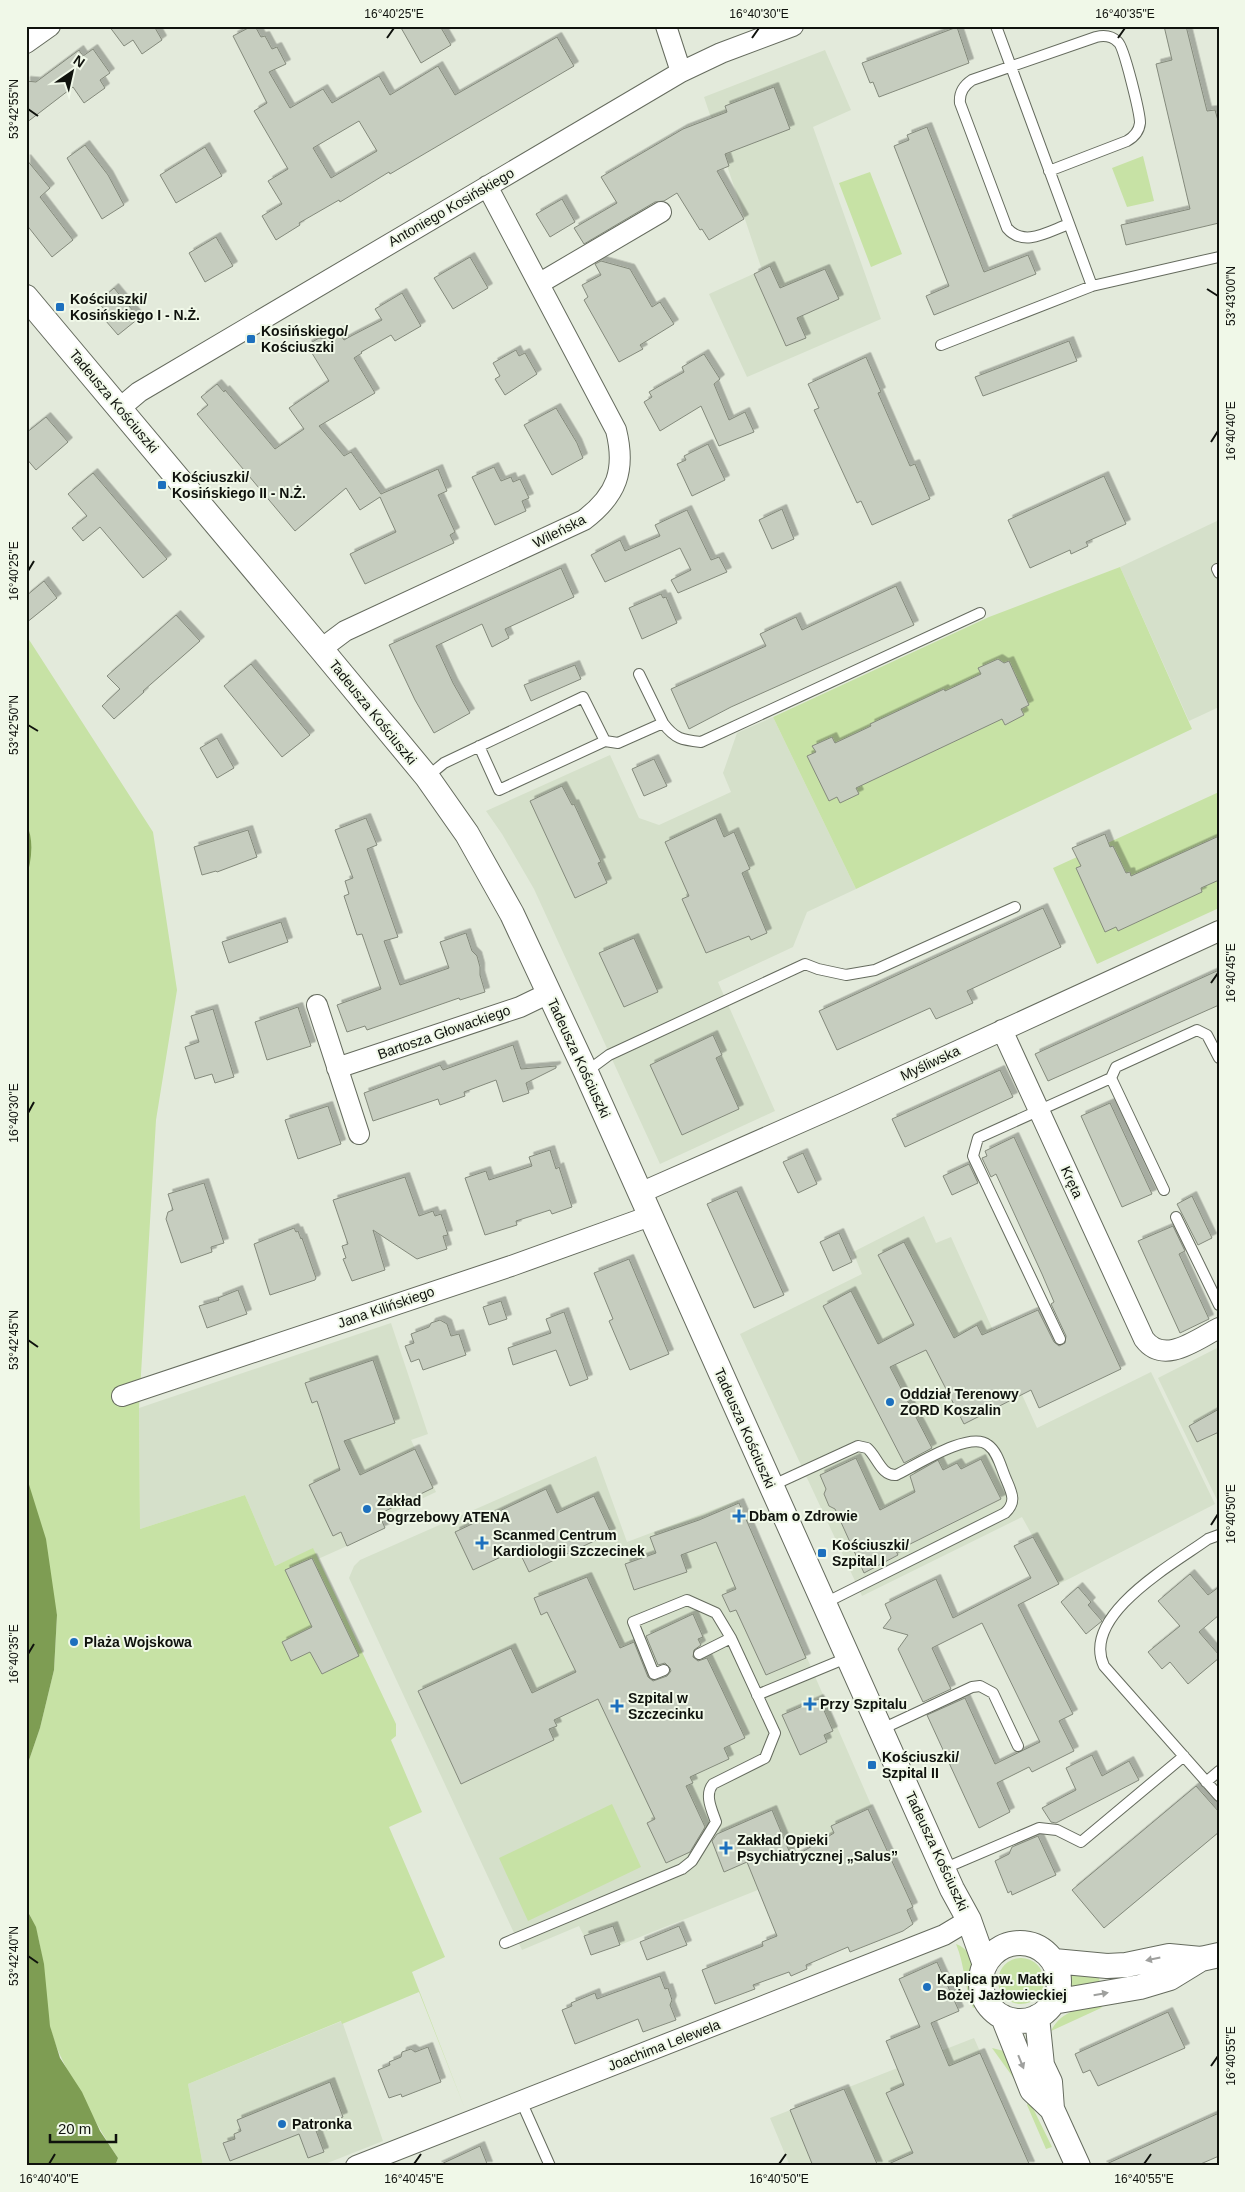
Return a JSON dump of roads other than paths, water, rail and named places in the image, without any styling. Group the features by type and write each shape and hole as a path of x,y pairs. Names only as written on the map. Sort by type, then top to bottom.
{"street":[{"path":"26,43 50,26"},
{"path":"666,26 681,72"},
{"name":"Antoniego Kosińskiego","path":"120,408 139,392 681,72 793,26"},
{"name":"Wileńska","path":"321,649 345,631 584,520 598,510 609,495 620,468 620,447 616,430 540,283 487,186"},
{"path":"540,283 661,212"},
{"name":"Tadeusza Kościuszki","path":"26,297 427,778 467,834 512,914 586,1072 882,1729 943,1869 969,1920 985,1965"},
{"name":"Myśliwska","path":"640,1193 1219,931"},
{"name":"Bartosza Głowackiego","path":"338,1068 520,1007 549,993"},
{"path":"316,1005 359,1134"},
{"name":"Kręta","path":"1002,1030 1142,1334 1149,1345 1160,1351 1172,1351 1219,1328"},
{"name":"Jana Kilińskiego","path":"122,1396 511,1266 650,1216"},
{"name":"Tadeusza Kościuszki","path":"969,1920 1006,1945"},
{"name":"Joachima Lelewela","path":"356,2166 944,1936 969,1920"},
{"path":"1078,2166 1052,2109 1050,2082 1042,2065 1045,2010 1058,1989 1058,1975 1054,1961 1041,1948 1024,1942 1006,1945 993,1953 985,1965 981,1980 983,1995 991,2008 1003,2017 1014,2020 1026,2020 1045,2010 1170,1978 1210,1957"},
{"path":"1054,1961 1106,1966 1169,1956 1210,1957"},
{"path":"1003,2017 1032,2090 1052,2109"}],"lane":[{"path":"996,26 1092,286"},
{"path":"1049,171 1127,141 1136,134 1139,117 1122,47 1113,38 1102,35 972,80 963,88 960,103 1007,228 1011,233 1029,239 1069,224"},
{"path":"940,345 1092,286 1219,257"},
{"path":"640,674 672,736 701,742 980,613"},
{"path":"427,778 444,763 584,697 605,741"},
{"path":"479,746 499,790 605,741 618,742 664,723"},
{"path":"586,1072 609,1055 805,964 846,975 874,970 1015,906"},
{"path":"1060,1339 973,1156 978,1138 1038,1109 1111,1078 1116,1067 1197,1030 1207,1035 1219,1058"},
{"path":"1111,1078 1164,1190"},
{"path":"1176,1217 1219,1305"},
{"path":"771,1486 858,1446 868,1448 884,1471 892,1475 896,1475 961,1443 979,1440 994,1450 1012,1493 1014,1501 1011,1508 1005,1513 825,1603"},
{"path":"1219,1535 1208,1539 1132,1593 1116,1611 1106,1629 1100,1647 1104,1666 1219,1796"},
{"path":"505,1943 688,1866 716,1822 708,1796 709,1789 713,1784 766,1758 775,1733 731,1638 716,1613 687,1600 634,1622 654,1674 664,1670"},
{"path":"699,1654 731,1638"},
{"path":"757,1694 849,1657"},
{"path":"882,1729 972,1687 980,1686 993,1693 1018,1746"},
{"path":"943,1869 1039,1828 1057,1830 1081,1842 1184,1756"},
{"path":"1206,1782 1219,1771"},
{"path":"521,2101 550,2166"}],"place":[{"name":"Kościuszki/ Kosińskiego I - N.Ż.","path":"60,307"},
{"name":"Kosińskiego/ Kościuszki","path":"251,339"},
{"name":"Kościuszki/ Kosińskiego II - N.Ż.","path":"162,485"},
{"name":"Oddział Terenowy ZORD Koszalin","path":"890,1402"},
{"name":"Zakład Pogrzebowy ATENA","path":"367,1509"},
{"name":"Dbam o Zdrowie","path":"739,1516"},
{"name":"Scanmed Centrum Kardiologii Szczecinek","path":"482,1543"},
{"name":"Kościuszki/ Szpital I","path":"822,1553"},
{"name":"Plaża Wojskowa","path":"74,1642"},
{"name":"Przy Szpitalu","path":"810,1704"},
{"name":"Szpital w Szczecinku","path":"617,1706"},
{"name":"Kościuszki/ Szpital II","path":"872,1765"},
{"name":"Zakład Opieki Psychiatrycznej „Salus”","path":"726,1848"},
{"name":"Kaplica pw. Matki Bożej Jazłowieckiej","path":"927,1987"},
{"name":"Patronka","path":"282,2124"}]}
